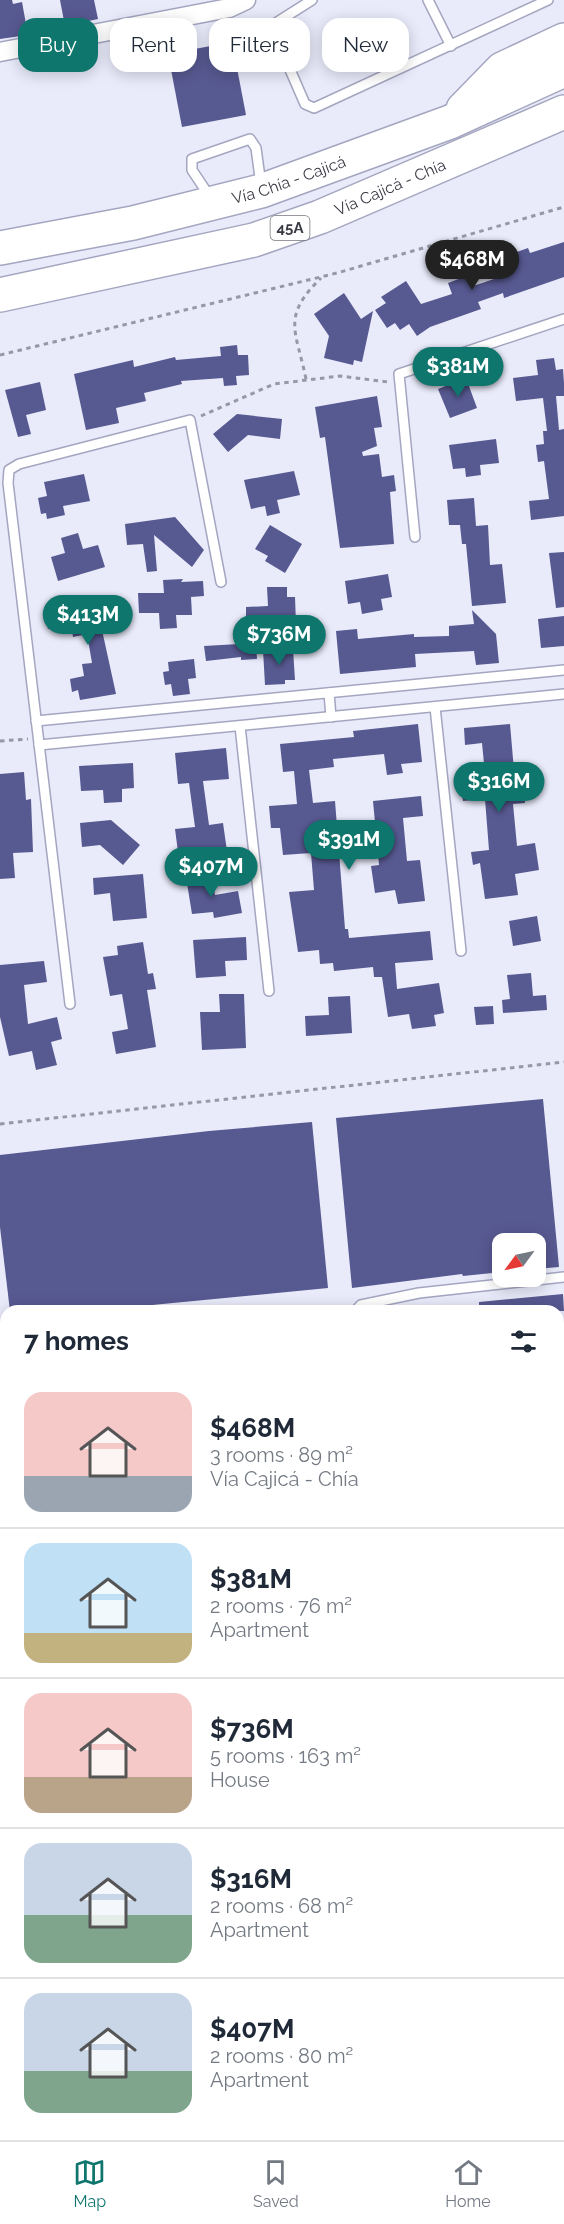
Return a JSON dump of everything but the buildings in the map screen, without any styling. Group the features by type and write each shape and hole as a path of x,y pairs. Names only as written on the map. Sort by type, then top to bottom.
{"highway":[{"path":"450,122 502,69 564,39"},
{"name":"Vía Chía - Cajicá","path":"0,248 215,204 261,191 450,122 564,70"},
{"name":"Vía Cajicá - Chía","path":"0,294 254,240 320,217 564,112"}],"street":[{"path":"0,52 229,8 246,0"}],"lane":[{"path":"312,0 271,26 305,104 314,108 548,0"},
{"path":"428,0 451,46"},
{"path":"215,204 192,170 190,162 196,155 243,140 250,139 256,148 261,191"},
{"path":"416,537 399,374 564,319"},
{"path":"70,1004 8,483 9,470 19,464 190,420 221,582"},
{"path":"36,721 564,670"},
{"path":"329,693 331,717"},
{"path":"39,741 240,726 564,694"},
{"path":"435,707 461,951"},
{"path":"240,726 269,991"},
{"path":"361,1305 419,1293 564,1277"}],"path":[{"path":"0,355 322,277 564,207"},
{"path":"306,379 294,321 295,311 302,297 322,277"},
{"path":"190,420 237,402 274,384 350,376 387,383 399,374"},
{"path":"0,741 39,741"},
{"path":"0,1124 564,1062"}]}
